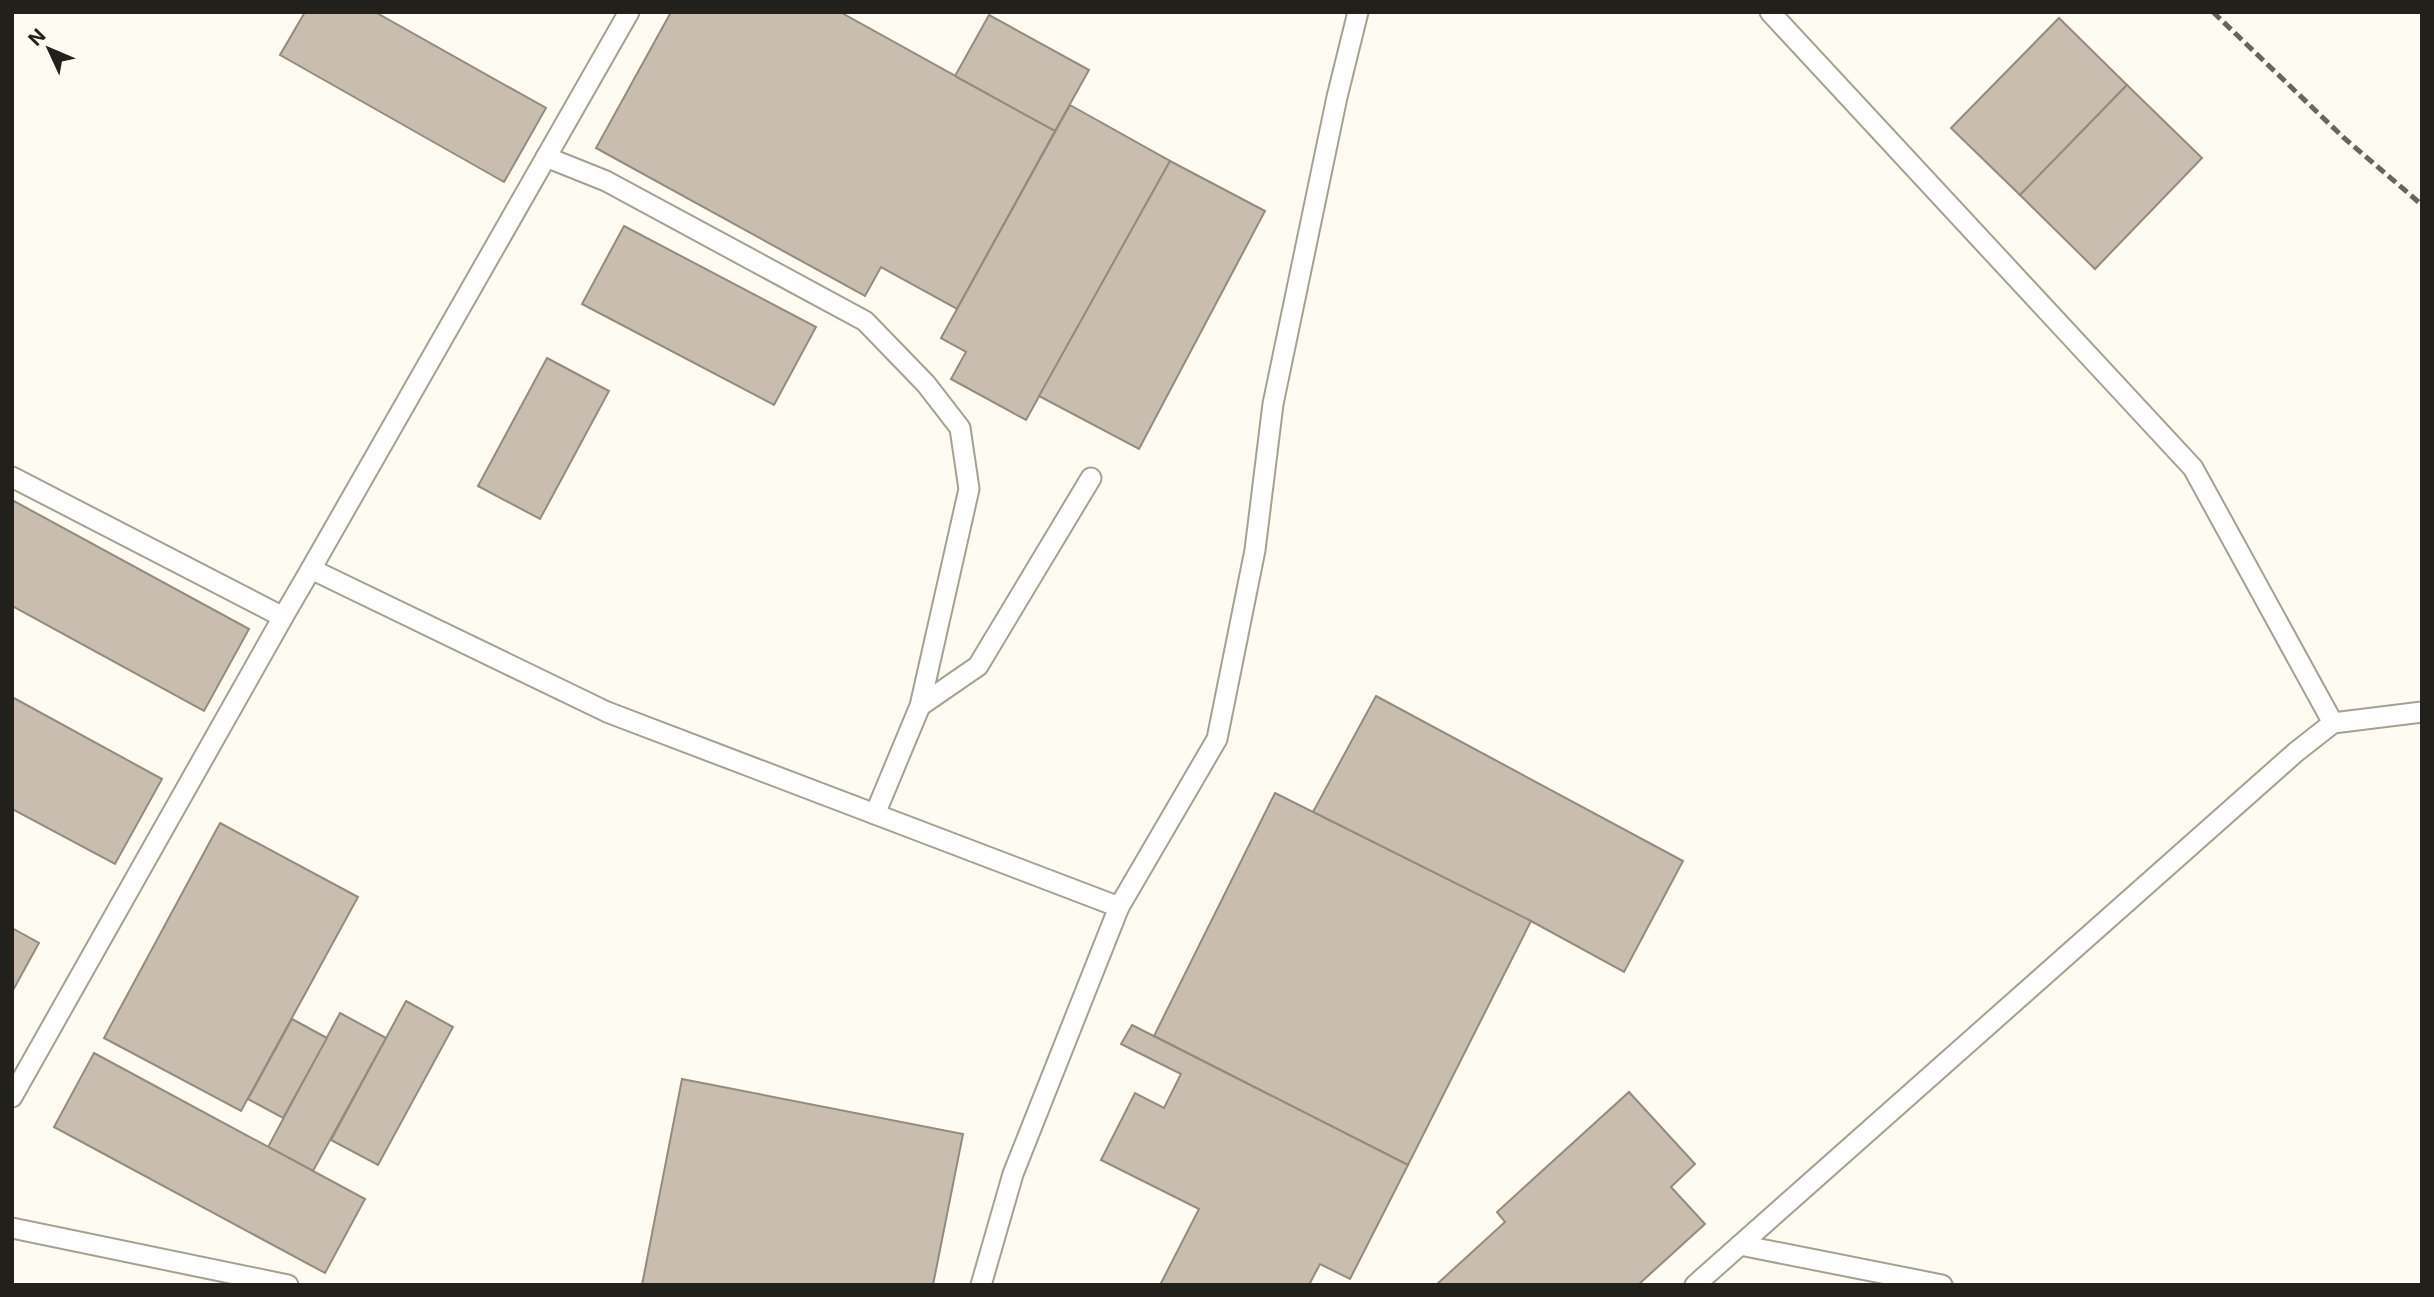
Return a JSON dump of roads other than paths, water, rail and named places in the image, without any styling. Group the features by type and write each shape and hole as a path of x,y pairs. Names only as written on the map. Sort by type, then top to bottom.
{"lane":[{"path":"12,1097 282,617 629,12"},
{"path":"981,1285 1013,1174 1119,907 1217,739 1255,550 1273,404 1337,97 1358,12"},
{"path":"1770,12 2193,468 2333,723"},
{"path":"546,157 606,181 865,321 926,384 960,428 969,489 920,706 875,814"},
{"path":"12,477 282,617"},
{"path":"920,706 978,666 1091,478"},
{"path":"311,569 607,712 1119,907"},
{"path":"1695,1285 2296,752 2333,723 2422,712"},
{"path":"12,1227 288,1285"},
{"path":"1740,1245 1942,1285"}],"railway":[{"path":"2213,12 2343,137 2422,205"}]}
